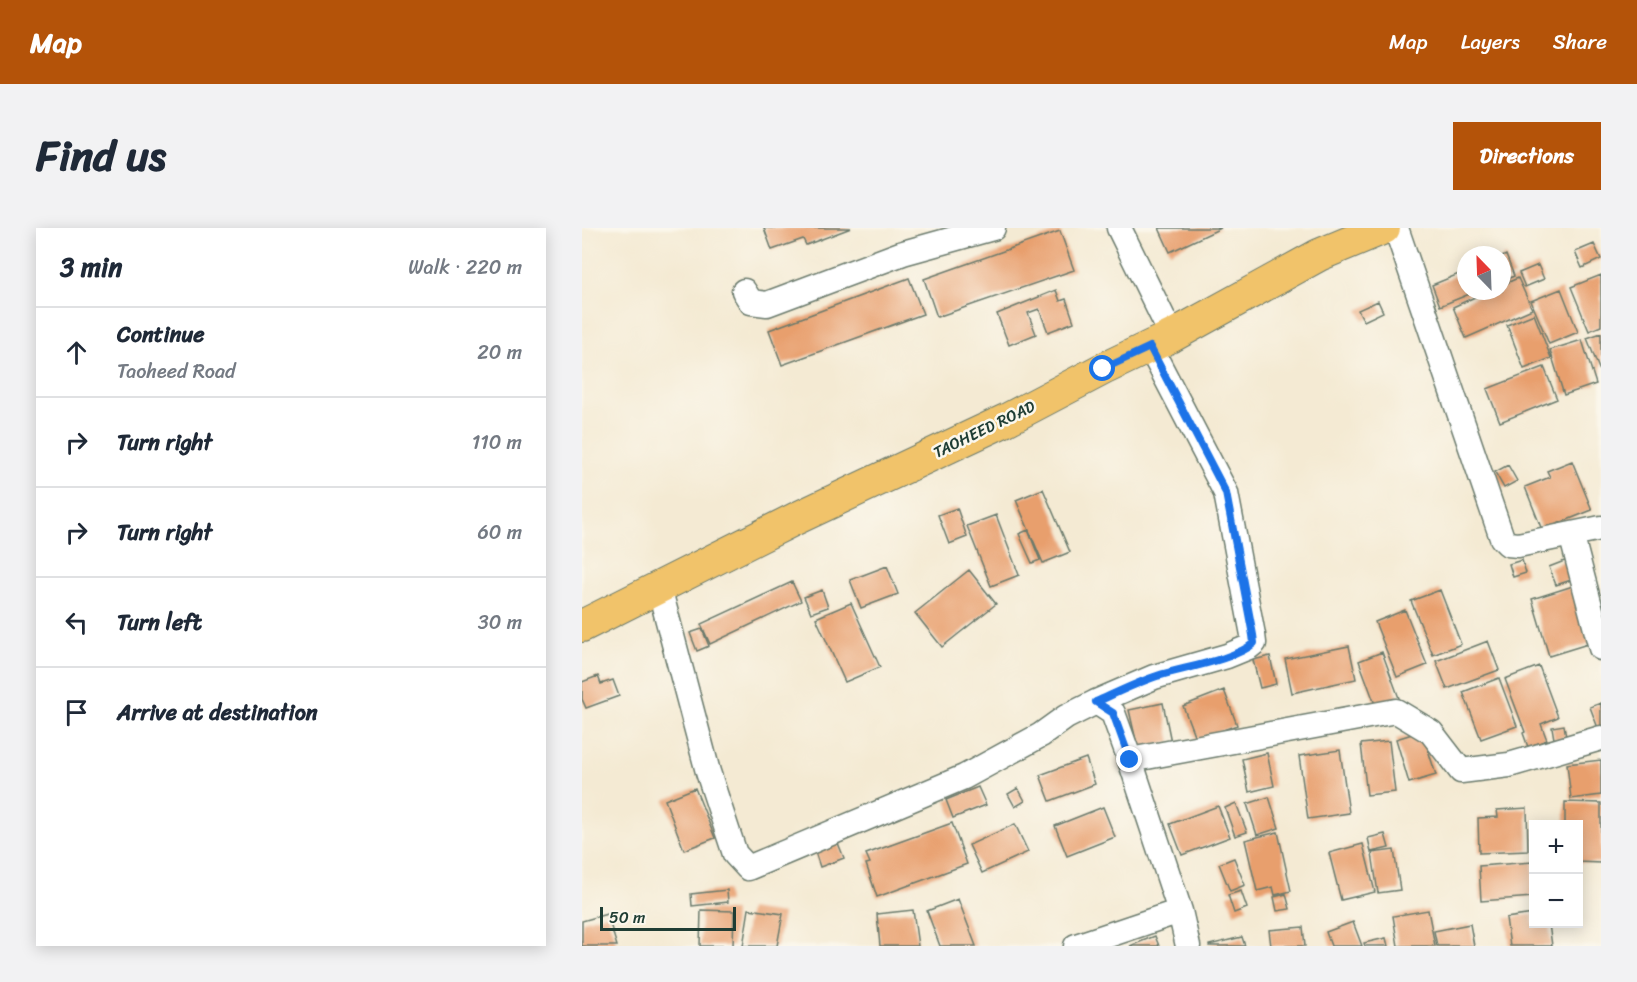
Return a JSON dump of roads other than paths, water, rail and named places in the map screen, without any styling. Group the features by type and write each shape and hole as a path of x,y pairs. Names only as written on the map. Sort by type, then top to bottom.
{"main road":[{"name":"TAOHEED ROAD","path":"582,626 795,519 1006,420 1161,341 1319,255 1384,228"}],"street":[{"path":"744,291 751,302 767,304 903,254 993,228"},
{"path":"659,587 708,772 735,854 748,868 964,777 1096,702 1154,677 1227,657 1249,647 1254,643 1226,493 1161,341 1119,228"},
{"path":"1396,228 1502,538 1508,544 1518,546 1601,528"},
{"path":"1571,534 1601,648"},
{"path":"1096,702 1113,713 1180,911 1188,946"},
{"path":"1130,760 1396,711 1431,732 1461,771 1509,765 1601,738"},
{"path":"1076,946 1180,911"}]}
